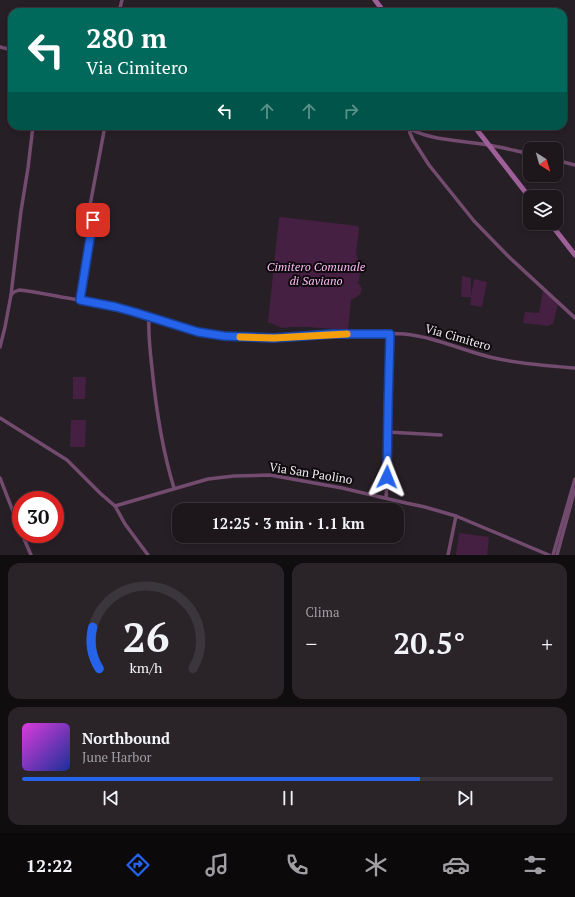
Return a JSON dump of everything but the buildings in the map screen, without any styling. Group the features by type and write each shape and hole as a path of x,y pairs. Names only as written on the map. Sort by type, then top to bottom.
{"main road":[{"path":"477,130 524,190"},
{"path":"555,230 575,255"}],"street":[{"path":"0,347 4,334 11,295 33,130"},
{"path":"88,216 103,130"},
{"path":"409,130 413,140 429,165 474,221 508,256 575,318"},
{"path":"412,130 429,136 488,145 523,152"},
{"path":"563,162 575,165"},
{"path":"80,300 93,220"},
{"name":"Via Cimitero","path":"11,295 19,290 80,300 116,307 198,332 224,336 274,338 332,334 390,334 421,336 495,358 575,368"},
{"path":"148,316 157,413 162,445 174,488"},
{"path":"386,498 390,334"},
{"path":"0,418 67,460 115,506 125,524 148,555"},
{"path":"387,432 441,435"},
{"name":"Via San Paolino","path":"115,506 208,479 234,476 270,475 342,488 406,504 425,507 456,516 549,555"},
{"path":"0,478 12,508"},
{"path":"553,555 575,479"},
{"path":"557,555 575,489"},
{"path":"448,555 456,516"},
{"path":"26,543 31,555"}],"green space":[{"name":"Cimitero Comunale di Saviano","path":"279,218 358,226 359,229 356,254 360,271 359,281 357,282 362,291 357,297 351,300 348,330 307,327 282,328 268,322"},
{"path":"462,276 471,278 471,296 474,279 487,282 482,307 470,305 471,297 461,297"},
{"path":"543,290 558,304 553,324 550,324 549,326 523,323 525,312 539,313"},
{"path":"73,377 86,377 85,399 73,399"},
{"path":"71,420 86,420 85,447 70,447"},
{"path":"459,533 489,537 487,555 456,555"}],"slow traffic":[{"path":"240,337 274,338 347,334"}],"route":[{"path":"93,220 80,300 116,307 198,332 224,336 274,338 332,334 390,334 387,477"}]}
